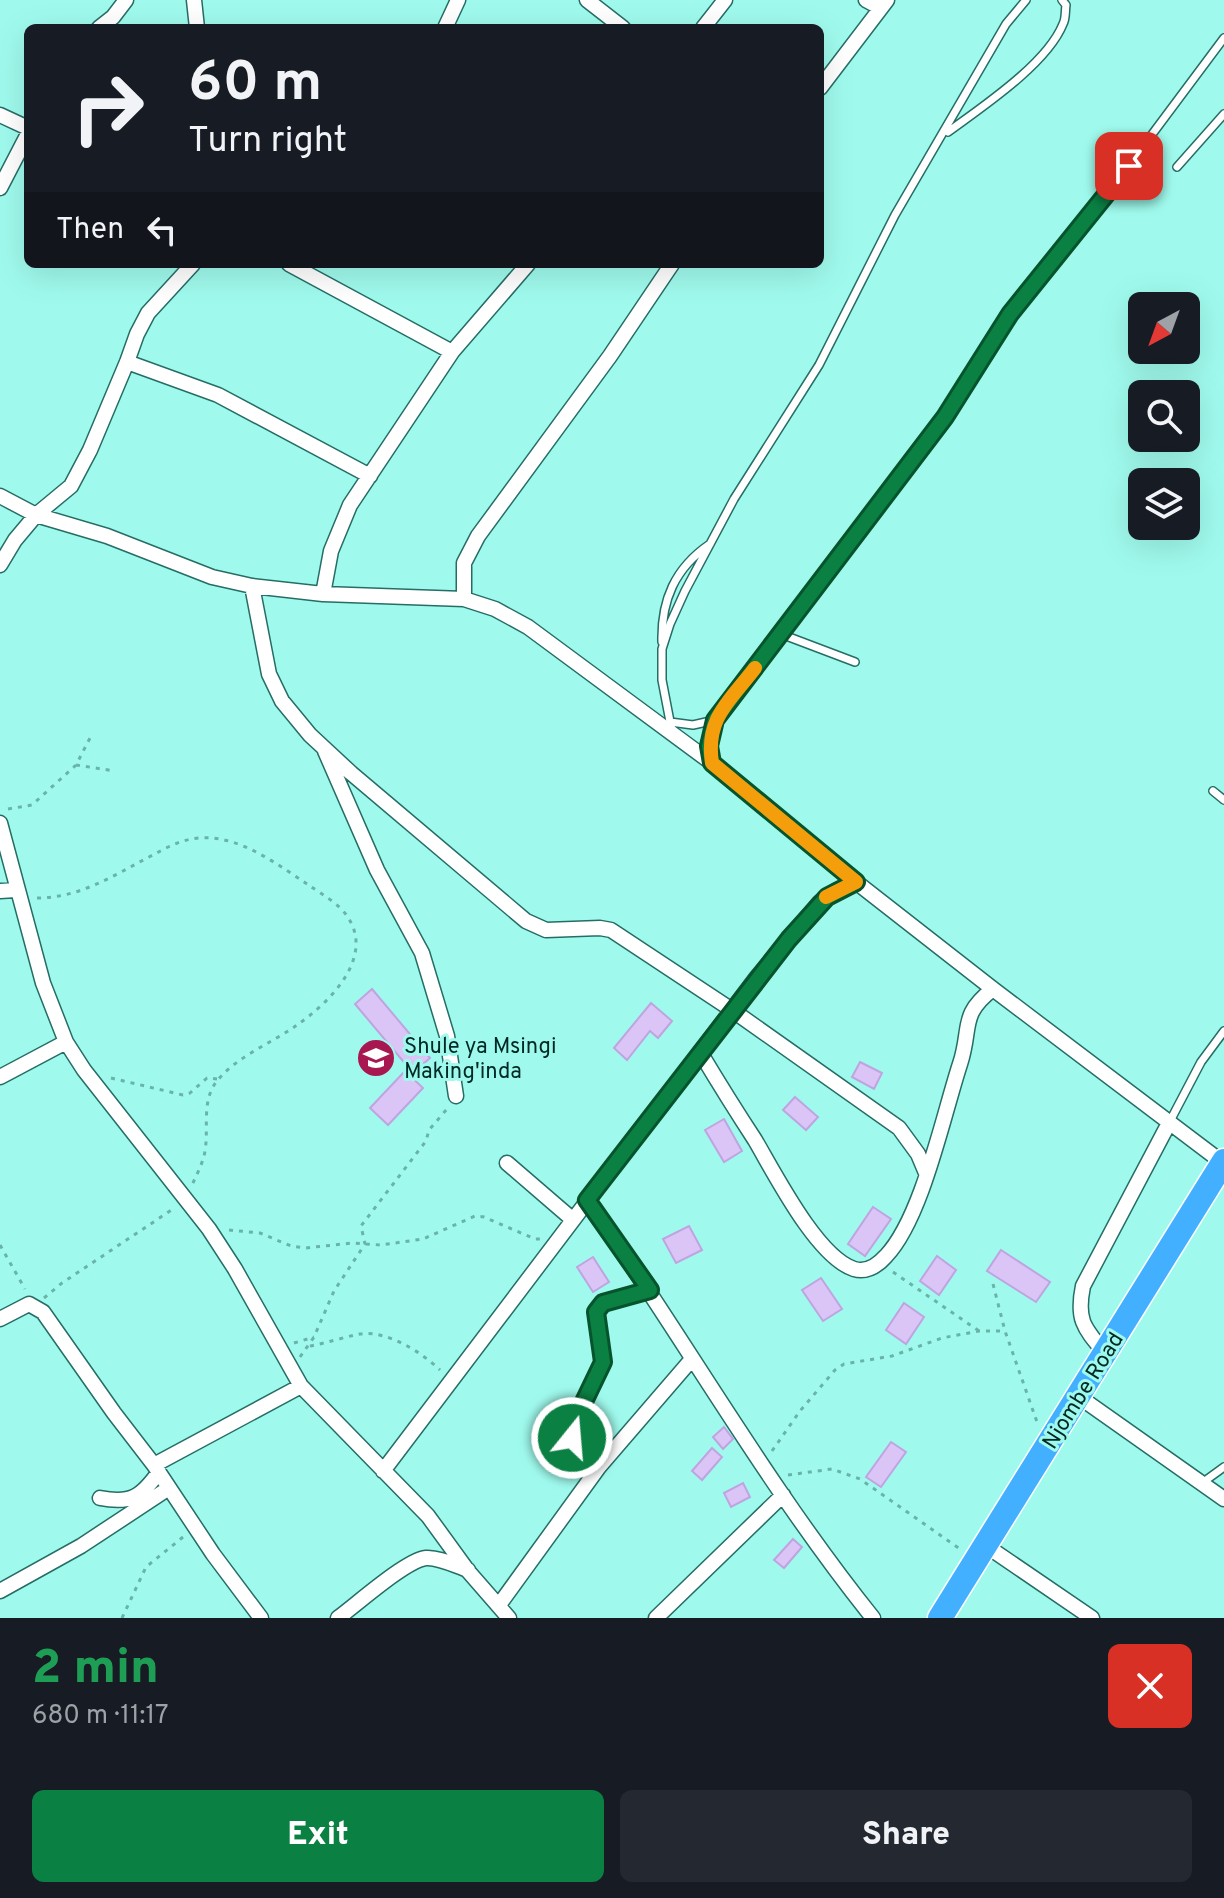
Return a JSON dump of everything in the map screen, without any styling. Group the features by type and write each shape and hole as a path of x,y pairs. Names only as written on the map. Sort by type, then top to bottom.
{"highway":[{"name":"Njombe Road","path":"940,1618 1224,1162"}],"street":[{"path":"104,24 126,0"},
{"path":"194,0 197,24"},
{"path":"447,24 458,0"},
{"path":"587,0 618,24"},
{"path":"706,24 725,0"},
{"path":"824,83 884,4 866,0"},
{"path":"0,115 24,126"},
{"path":"0,188 24,142"},
{"path":"0,565 15,540 36,515 71,486 81,470 148,313 189,268"},
{"path":"296,268 452,352"},
{"path":"323,594 331,551 350,505 452,352 525,268"},
{"path":"464,599 464,563 478,536 610,356 669,268"},
{"path":"127,362 218,395 370,476"},
{"path":"0,496 36,515 107,536 212,577 252,586 323,594 464,599 495,609 528,627 672,729 856,882 1224,1162"},
{"path":"252,586 269,674 282,701 322,746 526,921 546,930 611,930 732,1010 899,1128 908,1138 926,1173"},
{"path":"322,746 377,870 422,953 447,1036 456,1096"},
{"path":"0,823 43,983 66,1042 84,1070 209,1229 301,1386 428,1516 468,1571 509,1618"},
{"path":"383,1471 732,1010 819,903 837,890 856,882"},
{"path":"0,891 17,894"},
{"path":"700,1052 784,1191 816,1236 830,1253 857,1270 868,1270 895,1245 906,1226 962,1058 968,1019 977,1001 993,989"},
{"path":"0,1077 66,1042"},
{"path":"1105,1353 1084,1327 1080,1316 1083,1286 1169,1123"},
{"path":"507,1163 572,1219"},
{"path":"587,1200 650,1290 692,1359 830,1565 873,1618"},
{"path":"599,1467 575,1445 572,1438 579,1412 603,1362 596,1312 603,1303 650,1290"},
{"path":"0,1319 32,1305 157,1468 195,1528 261,1618"},
{"path":"499,1605 599,1467 692,1359"},
{"path":"100,1498 129,1500 140,1494 157,1468 301,1386"},
{"path":"1078,1396 1224,1499"},
{"path":"0,1591 81,1546 169,1488"},
{"path":"656,1618 783,1495"},
{"path":"980,1553 1092,1618"},
{"path":"338,1618 423,1558 433,1558 468,1571"}],"lane":[{"path":"662,649 680,602 734,499 819,365 895,215 1006,24 1026,0"},
{"path":"942,136 1002,92 1051,44 1064,23 1066,5 1062,0"},
{"path":"712,763 709,746 715,720 945,417 1010,314 1112,188 1224,38"},
{"path":"1177,167 1224,114"},
{"path":"712,543 693,556 677,574 666,599 661,619 662,680 672,729 715,720"},
{"path":"781,634 855,662"},
{"path":"1213,791 1224,800"},
{"path":"1169,1123 1201,1062 1224,1031"},
{"path":"1202,1483 1224,1467"}],"path":[{"path":"0,808 16,809 32,805 76,765 90,738"},
{"path":"76,765 115,771"},
{"path":"0,1245 32,1305 167,1214 186,1198 205,1153 207,1101 218,1079 231,1067 298,1025 327,1001 347,974 357,951 354,928 346,913 273,861 230,841 204,837 181,840 70,895 17,894"},
{"path":"84,1070 183,1095 207,1078 218,1079"},
{"path":"289,1367 308,1346 334,1291 365,1244 361,1226 456,1096"},
{"path":"209,1229 247,1231 305,1248 381,1245 423,1239 475,1216 535,1239 559,1237"},
{"path":"879,1262 979,1331"},
{"path":"993,1284 1005,1331 1046,1448"},
{"path":"763,1464 800,1411 844,1364 892,1356 942,1338 979,1331 1005,1331"},
{"path":"308,1346 362,1334 379,1336 414,1351 432,1362 451,1380"},
{"path":"772,1478 823,1469 851,1475 980,1553"},
{"path":"122,1618 146,1567 195,1528"}],"building":[{"path":"372,989 430,1058 413,1073 355,1004"},
{"path":"651,1003 672,1021 658,1038 650,1031 627,1060 614,1048"},
{"path":"860,1062 882,1073 874,1089 852,1077"},
{"path":"405,1071 423,1088 388,1125 370,1108"},
{"path":"795,1097 818,1117 806,1130 783,1110"},
{"path":"724,1119 742,1151 724,1162 705,1130"},
{"path":"873,1207 891,1219 865,1256 848,1244"},
{"path":"689,1226 702,1250 676,1263 663,1239"},
{"path":"1001,1250 1050,1282 1036,1302 987,1271"},
{"path":"937,1256 956,1270 939,1295 920,1281"},
{"path":"593,1257 609,1282 593,1292 577,1267"},
{"path":"821,1278 842,1309 823,1321 802,1290"},
{"path":"904,1303 924,1317 906,1344 886,1330"},
{"path":"724,1427 733,1439 723,1449 713,1437"},
{"path":"891,1442 906,1452 881,1487 866,1477"},
{"path":"712,1448 722,1457 702,1480 692,1471"},
{"path":"743,1483 750,1497 731,1507 724,1493"},
{"path":"793,1539 802,1547 784,1568 774,1560"}],"slow traffic":[{"path":"755,668 715,720 709,746 712,763 856,882 826,897"}],"place":[{"name":"Shule ya Msingi Making'inda","path":"376,1058"}],"route":[{"path":"572,1438 579,1412 603,1362 596,1320 598,1307 650,1290 587,1200 757,977 819,903 837,890 856,882 712,763 709,746 715,720 945,417 1010,314 1129,166"}]}
